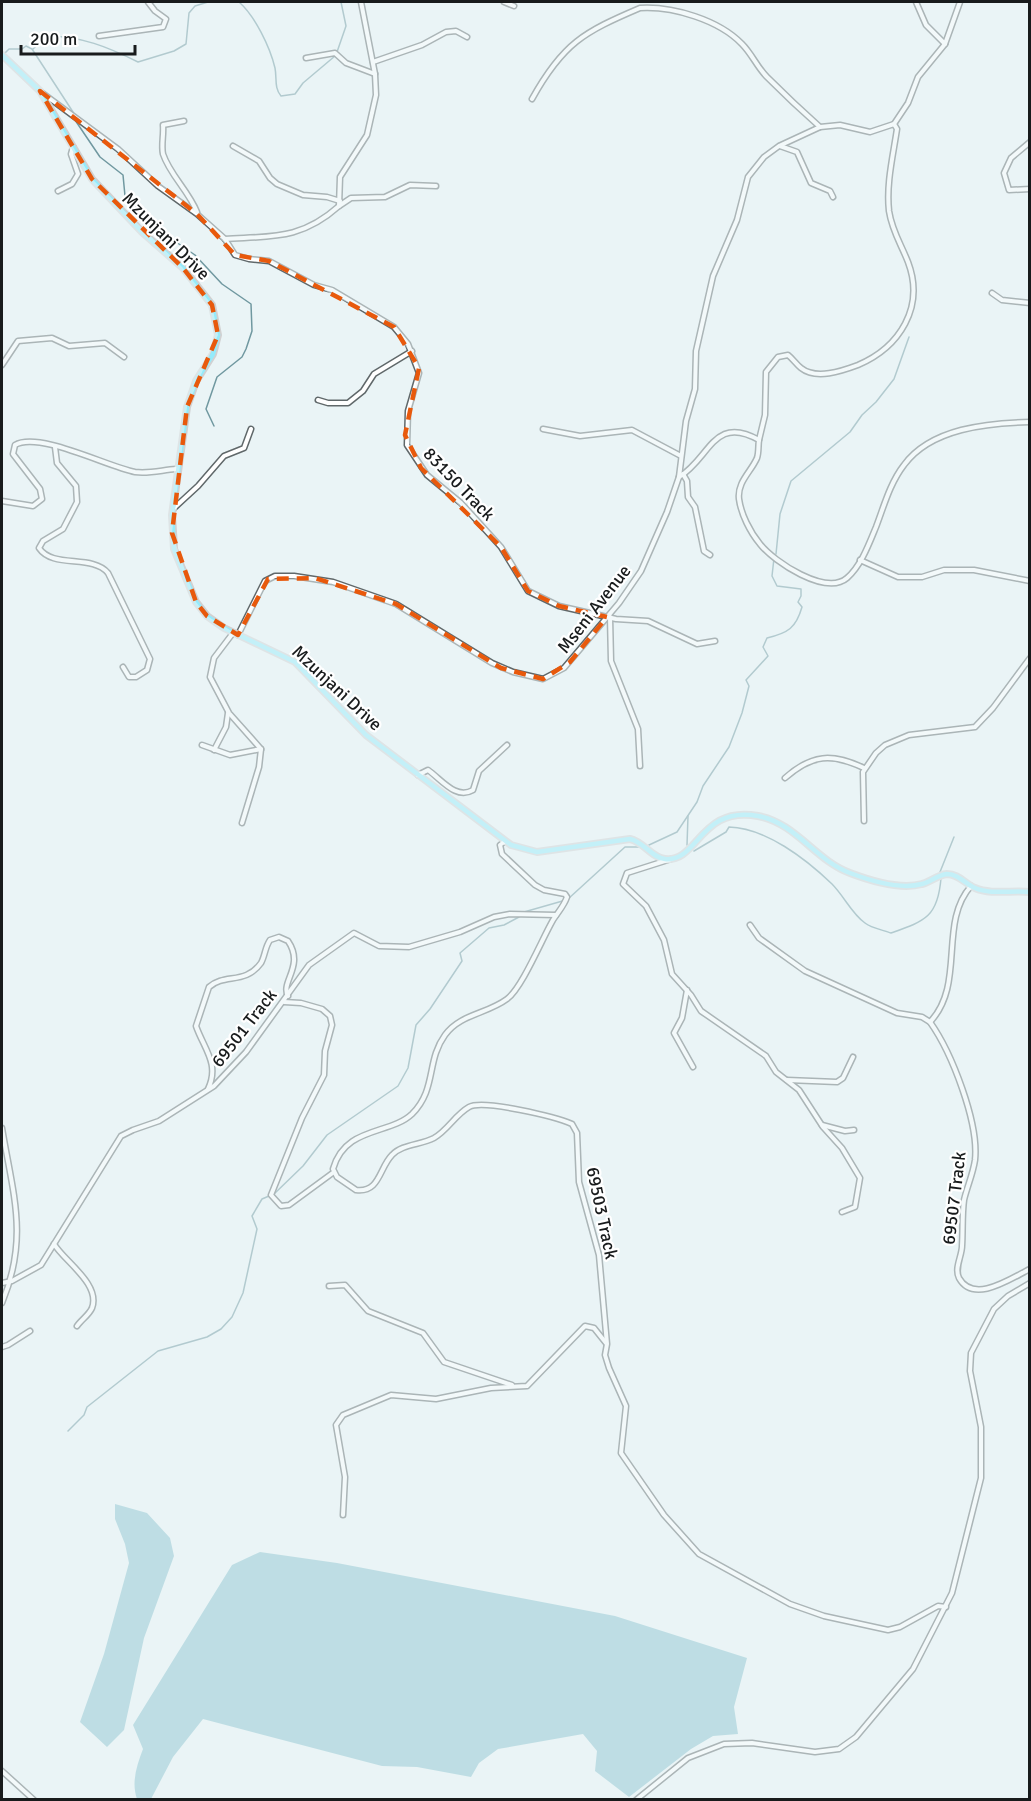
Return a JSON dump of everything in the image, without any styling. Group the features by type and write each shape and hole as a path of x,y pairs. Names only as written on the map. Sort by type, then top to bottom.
{"main road":[{"name":"Mzunjani Drive","path":"2,55 40,91 92,179 142,232 183,268 212,305 217,319 216,344 208,363 192,389 176,469 173,510 174,549 191,592 207,616 236,634 295,662 352,723 504,842 537,852 630,839 643,844 658,857 671,859"},
{"path":"671,859 688,849 719,819 732,814 742,814 758,816 783,824 820,857 850,873 885,883 914,886 951,874 983,890 1029,892"}],"street":[{"path":"99,36 138,33 163,27 166,19 148,2"},
{"path":"339,204 341,175 369,128 376,95 375,74 361,2"},
{"path":"504,2 514,6"},
{"path":"916,2 926,25 945,44"},
{"path":"711,555 704,551 695,507 688,497 687,481 681,476 681,456 686,421 695,389 696,351 713,276 736,220 748,177 764,157 779,146 820,127 840,125 870,132 894,124 908,103 918,77 945,44 960,2"},
{"path":"532,99 547,72 587,32 640,8 649,8 696,17 730,33 749,52 766,77 820,127"},
{"path":"373,62 422,45 446,33 456,31 467,37"},
{"path":"306,58 337,54 346,63 375,74"},
{"path":"40,91 118,149 158,186 197,214 225,239 231,250 240,258 269,261 314,285 323,286 387,321 412,351 374,374 363,391 348,403 328,404 318,400"},
{"path":"184,121 163,125 162,149 168,165 188,193 197,214"},
{"path":"894,124 897,132 892,153 888,201 894,234 911,271 913,285 908,322 899,335 869,358 837,371 813,374 800,367 788,355 778,357 765,376 764,420 756,459 743,480 739,494 741,510 761,545 769,554 807,578 839,583 847,578 860,560 890,488 904,465 917,451 948,434 968,428 1029,422"},
{"path":"1029,142 1011,158 1004,173 1009,190 1029,189"},
{"path":"233,146 259,161 270,178 278,184 303,195 327,197 339,204"},
{"path":"779,146 788,147 797,152 811,183 830,191 833,197"},
{"path":"58,191 72,184 78,174 71,154 73,147"},
{"path":"225,239 291,234 319,222 339,204 351,198 369,195 382,197 410,185 436,186"},
{"path":"992,293 1002,300 1029,303"},
{"path":"2,365 18,341 46,338 55,338 69,346 105,343 124,357"},
{"name":"83150 Track","path":"412,351 419,373 409,403 406,441 421,468 461,503 501,547 528,591 559,606 608,617 648,621 697,644 715,641"},
{"path":"173,510 194,491 224,456 244,448 251,429"},
{"path":"543,429 580,436 632,430 681,456"},
{"name":"Mseni Avenue","path":"236,634 268,579 279,575 315,578 396,604 501,668 543,679 564,668 608,617 641,572 681,476 711,443 728,433 744,432 759,440"},
{"path":"2,501 33,506 42,499 40,489 12,452 15,445 31,441 89,455 137,472 176,469"},
{"path":"55,447 57,463 76,486 77,502 63,529 43,541 39,548 47,555 96,565 108,573 150,659 147,670 134,678 127,676 123,668"},
{"path":"860,560 894,577 913,578 944,570 975,570 1029,581"},
{"path":"608,617 611,661 638,729 640,766"},
{"path":"236,634 214,658 210,677 229,713 261,749 259,767 242,823"},
{"path":"864,821 864,768 885,745 901,737 975,727 993,708 1029,658"},
{"path":"214,750 226,727 229,713"},
{"path":"418,775 428,770 458,793 466,794 473,790 479,771 507,745"},
{"path":"202,746 236,755 261,749"},
{"path":"785,778 803,765 822,758 843,759 864,768"},
{"path":"285,1002 317,1007 327,1013 332,1020 325,1051 324,1075 305,1112 271,1195 275,1202 284,1207 334,1172 333,1167 339,1155 352,1142 413,1113 428,1093 435,1054 442,1039 462,1019 494,1007 512,995 556,914 564,905 566,895 560,892 544,891 535,885 502,854 500,845 504,842"},
{"path":"671,859 627,873 623,881 646,906 664,940 672,974 687,990 705,1016 766,1056 777,1072 799,1090 821,1124 842,1148 860,1178 857,1203 842,1212"},
{"path":"750,925 759,938 804,971 901,1014 922,1017 930,1022 939,1013 950,979 957,913 965,893 971,886"},
{"name":"69501 Track","path":"12,1281 38,1268 121,1136 159,1121 206,1092 246,1052 285,1002 309,964 354,933 379,946 409,947 460,932 494,916 556,914"},
{"path":"206,1092 214,1072 210,1055 196,1023 208,987 218,981 247,975 261,962 270,940 279,937 288,941 295,954 294,969 286,990 288,996"},
{"path":"687,990 682,1018 674,1033 693,1067"},
{"name":"69507 Track","path":"930,1022 962,1086 975,1148 973,1170 964,1201 962,1248 958,1270 960,1278 972,1287 982,1288 1002,1284 1029,1269"},
{"path":"787,1081 837,1082 843,1078 853,1057"},
{"name":"69503 Track","path":"334,1172 337,1177 356,1190 369,1189 377,1182 393,1154 434,1138 466,1109 476,1105 521,1111 572,1124 577,1133 579,1182 599,1255 607,1344 605,1355 626,1406 621,1453 664,1515 707,1561 807,1611 882,1629 895,1629 938,1606 946,1607"},
{"path":"821,1124 845,1131 854,1130"},
{"path":"2,1128 17,1225 18,1248 12,1281 2,1303"},
{"path":"54,1244 85,1281 93,1296 90,1311 77,1326"},
{"path":"2,1282 12,1281"},
{"path":"636,1800 688,1758 724,1744 752,1743 827,1752 848,1744 913,1669 946,1607 961,1563 981,1478 981,1427 969,1358 990,1314 1008,1296 1029,1283"},
{"path":"329,1286 345,1285 368,1311 423,1333 437,1354 449,1365 477,1371 513,1386"},
{"path":"343,1515 345,1477 336,1425 340,1417 391,1395 436,1399 513,1386 522,1387 532,1382 584,1327 594,1328 607,1344"},
{"path":"2,1347 8,1346 30,1331"},
{"path":"2,1771 34,1800"}],"highlighted area":[{"path":"40,91 197,214 235,255 269,261 394,327 419,368 405,435 421,468 501,547 528,591 559,606 607,617 570,662 543,679 501,668 396,604 315,578 268,579 238,635 207,616 196,602 172,533 187,407 218,335 212,305 183,268 92,179"}],"shaded area":[{"path":"115,1504 147,1513 170,1538 174,1556 144,1638 124,1730 107,1747 80,1722 104,1654 129,1563 125,1544 115,1519"},
{"path":"260,1552 337,1563 615,1616 747,1658 734,1707 738,1734 713,1736 691,1749 629,1797 595,1771 597,1751 583,1734 498,1749 479,1763 471,1777 417,1767 382,1766 203,1719 173,1757 151,1799 137,1799 135,1780 143,1749 133,1725 232,1565"}],"waterway":[{"path":"33,49 47,36 71,38 105,47 138,62 174,51 186,44 189,13 195,6 208,2"},
{"path":"239,2 251,15 266,42 273,60 281,96 295,94 303,83 335,56"},
{"path":"337,52 346,26 341,2"},
{"path":"4,54 9,49 22,49 26,46 32,49 73,112"},
{"path":"75,120 100,157 123,175 125,196 130,202 154,222 160,231 195,255 222,284 251,304 252,331 246,349 242,357 217,377 206,409 214,426"},
{"path":"776,554 780,514 791,481 850,432 862,415 876,402 894,379 909,337"},
{"path":"649,845 677,832 697,802 703,786 729,747 749,686 746,680 768,656 763,647 767,638 786,632 794,625 800,614 802,607 798,602 801,589 777,586 772,576 774,558"},
{"path":"687,845 688,816"},
{"path":"694,851 726,832 729,827 757,833 798,855 832,884 865,923 891,933 913,925 928,916 937,901 941,878"},
{"path":"940,872 954,837"},
{"path":"568,899 625,847 643,847"},
{"path":"524,912 566,900"},
{"path":"274,1194 303,1166 327,1135 398,1086 408,1068 416,1025 430,1009 462,961 460,953 489,928 504,925 519,917"},
{"path":"68,1431 84,1415 87,1407 158,1351 207,1337 221,1329 232,1317 243,1293 257,1229 252,1216 262,1199 269,1196"}]}
